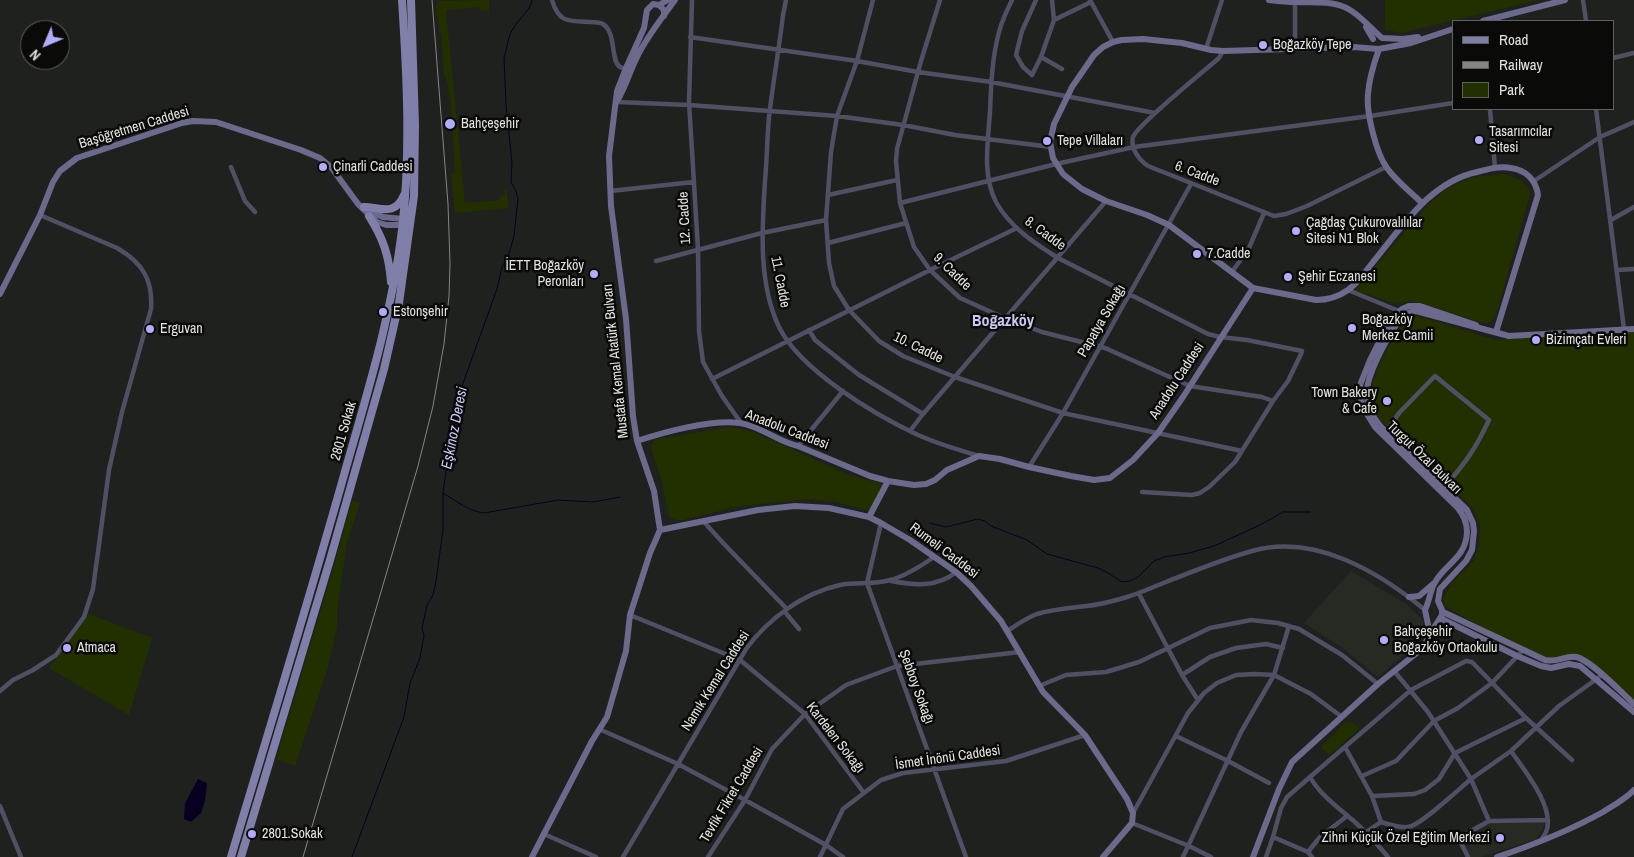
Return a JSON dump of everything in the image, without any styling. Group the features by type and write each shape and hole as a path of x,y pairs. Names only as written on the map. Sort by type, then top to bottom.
{"main road":[{"name":"2801 Sokak","path":"240,857 330,560 384,369 399,303 406,221 408,125 402,0"},
{"name":"2801 Sokak","path":"231,857 292,660 373,374 386,324 406,221 414,196 415,125 410,0"},
{"path":"361,205 388,210 402,201 406,191"},
{"path":"370,216 383,239 387,253 392,294"}],"street":[{"path":"552,0 561,18 567,21 598,22 606,27 613,41 617,63 620,67 628,69"},
{"path":"647,12 650,6 668,0"},
{"name":"Mustafa Kemal Atatürk Bulvarı","path":"628,69 649,34 675,0"},
{"name":"12. Cadde","path":"692,0 689,106 698,249 699,331 704,362 722,396 741,423"},
{"name":"11. Cadde","path":"786,0 770,111 762,233 763,255 770,300 779,327 787,341 808,363 843,391 910,431 949,447 979,456"},
{"name":"10. Cadde","path":"873,0 857,60 837,116 826,220 829,263 834,286 849,310 879,340 902,356 955,377 1063,412 1242,451"},
{"name":"9. Cadde","path":"940,0 918,72 896,155 900,203 914,247 930,270 960,298 1042,332 1100,346 1190,386 1273,401"},
{"name":"8. Cadde","path":"1012,0 999,32 991,82 988,139 989,181 996,202 1017,228 1035,244 1058,258 1208,334 1302,351 1288,381 1273,401"},
{"path":"1036,0 1022,31 1016,55 1023,67 1032,75 1041,57 1054,20 1052,0"},
{"path":"1206,48 1222,0"},
{"path":"1269,0 1338,4 1354,12 1375,30 1377,39 1384,44 1378,48 1367,95 1377,147 1386,167 1422,204"},
{"path":"1487,20 1565,0"},
{"path":"1583,0 1586,20"},
{"path":"1054,20 1090,1 1113,42"},
{"path":"1295,2 1295,48"},
{"path":"645,3 652,21 658,21 662,18 664,10 656,3"},
{"name":"Mustafa Kemal Atatürk Bulvarı","path":"647,12 644,28 628,69 622,93 617,102 609,156 610,191 626,319 633,416 637,441 654,491 660,530"},
{"path":"1452,29 1411,43 1378,48 1295,48 1223,51 1182,42 1159,40 1113,42 1103,47 1094,55 1067,97 1054,124 1050,147 1056,164 1073,183 1106,202 1147,215 1169,225 1253,288 1316,300 1326,300 1348,290 1363,275 1422,204 1442,186 1464,174 1495,168 1516,169 1530,176 1534,181 1538,195 1496,332"},
{"path":"1353,47 1377,39 1403,39 1432,35"},
{"path":"690,37 857,60 918,72 991,82 1155,113"},
{"path":"1377,39 1373,45 1378,48"},
{"path":"1134,147 1132,143 1134,134 1155,113 1219,58 1223,51"},
{"path":"1614,58 1634,53"},
{"path":"1041,57 1062,68"},
{"path":"617,102 837,116 904,125 955,135 1050,147"},
{"path":"900,203 1056,164 1134,147 1370,116 1452,103"},
{"path":"1490,110 1495,168"},
{"path":"1596,110 1624,329"},
{"name":"Başöğretmen Caddesi","path":"0,294 60,171 77,158 182,123 193,121 216,122 320,158 345,184 370,216"},
{"path":"1534,181 1600,137 1634,122"},
{"name":"6. Cadde","path":"1134,147 1140,159 1148,166 1274,216 1286,214 1307,206 1386,167"},
{"path":"231,167 246,200 255,212"},
{"path":"828,195 897,180"},
{"path":"610,191 694,182"},
{"name":"Papatya Sokağı","path":"1029,468 1130,295 1191,184"},
{"path":"910,431 1106,202"},
{"path":"361,205 378,215 406,221"},
{"path":"1611,220 1634,207"},
{"path":"1232,272 1249,248 1264,213"},
{"path":"0,690 13,680 56,656 84,617 93,589 109,470 152,310 149,280 129,255 40,215"},
{"path":"370,216 377,222 394,226 406,221"},
{"path":"656,261 762,233 826,220"},
{"path":"828,242 906,223"},
{"path":"712,379 1017,228"},
{"path":"1617,270 1634,269"},
{"name":"Anadolu Caddesi","path":"637,441 664,432 716,423 741,423 759,429 788,444 798,446 888,481 914,485 926,484 935,480 947,470 979,456 1000,459 1029,468 1094,480 1110,478 1133,460 1158,433 1253,288"},
{"path":"1348,290 1399,311"},
{"name":"Turgut Özal Bulvarı","path":"1427,608 1433,585 1464,548 1467,533 1466,520 1457,508 1379,432 1366,413 1360,397 1360,383 1370,360 1385,330 1399,311 1409,306 1420,306 1509,336 1634,329"},
{"name":"Turgut Özal Bulvarı","path":"1439,605 1438,596 1440,590 1469,556 1474,537 1473,523 1467,510 1386,432 1374,418 1367,397 1367,383 1397,324 1405,315 1412,312 1420,312 1457,324 1496,332"},
{"path":"809,330 815,340 859,375 923,414"},
{"path":"1386,432 1399,413 1434,376 1489,420 1478,444 1462,468 1444,487"},
{"path":"798,446 843,391"},
{"path":"1142,492 1192,495 1200,493 1209,487 1234,462 1273,401"},
{"path":"868,518 888,481"},
{"name":"Rumeli Caddesi","path":"660,530 758,510 796,506 829,508 868,518 881,523 910,540 956,572 987,603 1007,631 1043,692 1085,735 1127,799 1133,813"},
{"path":"704,522 786,608 785,612 800,629"},
{"path":"867,583 881,523"},
{"path":"532,857 607,717 626,651 630,615 650,553 660,530"},
{"path":"1007,631 1037,614 1052,610 1111,602 1139,594 1189,573 1251,551 1279,547 1317,551 1342,558 1374,575 1427,608"},
{"name":"Namık Kemal Caddesi","path":"623,857 755,636 811,594 840,585 890,581 910,572 934,557"},
{"path":"890,581 912,584 938,583 956,572"},
{"path":"1409,597 1419,596 1436,581"},
{"name":"Şebboy Sokağı","path":"867,583 966,857"},
{"path":"1139,594 1182,675 1198,700"},
{"path":"1253,857 1279,789 1292,762 1378,684 1423,648 1440,616 1439,605 1434,603 1427,608"},
{"path":"1427,608 1430,634"},
{"name":"Kardelen Sokağı","path":"630,615 740,660 805,714 864,793"},
{"path":"1428,618 1433,621 1440,616"},
{"path":"1440,616 1552,662 1576,657 1586,662 1634,712"},
{"path":"1440,616 1517,656 1546,668 1569,664 1580,666 1600,677 1634,704"},
{"path":"1039,686 1066,675 1106,672 1139,662 1210,628 1251,620 1299,629 1342,655 1378,684"},
{"path":"1183,857 1241,732 1274,675 1290,626"},
{"path":"1182,675 1210,658 1236,648 1266,644 1283,648"},
{"path":"1362,776 1396,761 1434,721 1458,708 1492,683 1522,650"},
{"name":"Tevfik Fikret Caddesi","path":"708,857 744,800 772,749 805,714 846,685 897,666 1020,652"},
{"path":"1266,857 1281,808 1287,797 1411,690 1466,661 1472,662 1526,718 1572,760"},
{"path":"1395,672 1434,721 1455,753 1471,779 1489,822"},
{"path":"1103,857 1132,824 1133,813 1198,700 1217,683 1236,675 1274,675 1311,694 1342,717"},
{"path":"1381,822 1394,826 1410,827 1420,822 1471,779 1511,751 1559,706 1600,677"},
{"path":"1372,796 1414,794 1425,790 1439,779 1455,753 1526,718"},
{"path":"599,729 678,764 826,845 843,857"},
{"name":"İsmet İnönü Caddesi","path":"820,857 844,809 881,780 903,773 1006,761 1085,735"},
{"path":"1176,736 1228,760 1269,783"},
{"path":"1345,747 1372,796 1381,822"},
{"path":"1511,751 1544,802 1548,820 1547,831 1540,843"},
{"path":"1310,776 1314,784 1366,832 1388,857"},
{"path":"1497,857 1540,843 1586,821 1616,804 1634,790"},
{"path":"0,806 21,857"},
{"path":"1273,837 1310,855 1320,837 1347,816"},
{"path":"1468,857 1460,841 1462,836 1489,822 1548,820"},
{"path":"1366,832 1381,822"},
{"path":"1132,824 1189,846 1210,857"},
{"path":"544,834 596,857"}],"shaded area":[{"path":"1351,571 1406,604 1423,620 1423,630 1410,650 1378,677 1344,649 1304,623"},
{"path":"198,779 207,783 205,801 201,813 191,822 184,819 185,803"},
{"name":"Zihni Küçük Özel Eğitim Merkezi","path":"1543,820 1544,824 1537,839 1481,857 1469,857 1460,841 1462,836 1489,821"}],"green space":[{"path":"489,0 489,16 488,10 481,11 480,7 446,10 465,203 500,200 500,196 505,195 504,189 507,189 508,208 455,213 451,174 455,173 451,103 446,77 444,77 442,42 436,10 438,1"},
{"path":"1385,0 1540,0 1400,33 1385,29"},
{"path":"1504,174 1520,180 1531,191 1495,318 1487,323 1482,323 1421,303 1410,301 1396,304 1355,290 1428,205 1448,188 1473,177"},
{"path":"1411,316 1418,316 1495,340 1634,329 1634,704 1602,675 1576,657 1552,662 1523,650 1445,606 1443,599 1451,584 1473,562 1479,545 1480,526 1473,508 1389,429 1375,411 1371,399 1374,379 1384,355 1398,332"},
{"path":"729,427 756,433 849,475 883,484 870,511 832,501 809,499 740,506 683,520 672,519 668,514 662,481 651,448 652,445 656,439"},
{"path":"352,501 360,503 347,542 337,611 337,628 327,670 295,766 276,759"},
{"path":"89,614 152,638 129,715 49,668"},
{"path":"1346,722 1353,723 1359,729 1329,755 1321,747"}],"waterway":[{"name":"Eşkinoz Deresi","path":"352,857 404,717 410,683 420,658 424,635 422,628 427,605 433,595 436,581 443,530 443,492 452,433 462,399 462,386 514,236 518,199 511,182 512,162 506,106 504,58 510,34 530,7 532,0"},
{"path":"443,493 468,508 484,513 558,500 593,502 620,497"},
{"path":"929,523 946,527 978,519 985,521 991,526 1027,540 1047,554 1098,568 1122,582 1138,577 1154,561 1214,546 1283,512 1310,512"}],"railway":[{"path":"303,857 418,466 433,406 444,344 450,264 448,204 432,0"}],"place":[{"name":"Boğazköy Tepe","path":"1263,45"},
{"name":"Bahçeşehir","path":"450,124"},
{"name":"Tasarımcılar Sitesi","path":"1479,140"},
{"name":"Tepe Villaları","path":"1047,141"},
{"name":"Çinarli Caddesi","path":"323,167"},
{"name":"Çağdaş Çukurovalılılar Sitesi N1 Blok","path":"1296,231"},
{"name":"7.Cadde","path":"1197,254"},
{"name":"İETT Boğazköy Peronları","path":"594,274"},
{"name":"Şehir Eczanesi","path":"1288,277"},
{"name":"Estonşehir","path":"383,312"},
{"name":"Boğazköy Merkez Camii","path":"1352,328"},
{"name":"Erguvan","path":"150,329"},
{"name":"Bizimçatı Evleri","path":"1536,340"},
{"name":"Town Bakery & Cafe","path":"1387,401"},
{"name":"Bahçeşehir Boğazköy Ortaokulu","path":"1384,640"},
{"name":"Atmaca","path":"67,648"},
{"name":"2801.Sokak","path":"252,834"},
{"name":"Zihni Küçük Özel Eğitim Merkezi","path":"1500,838"}],"district":[{"name":"Boğazköy","path":"1003,322"}]}
